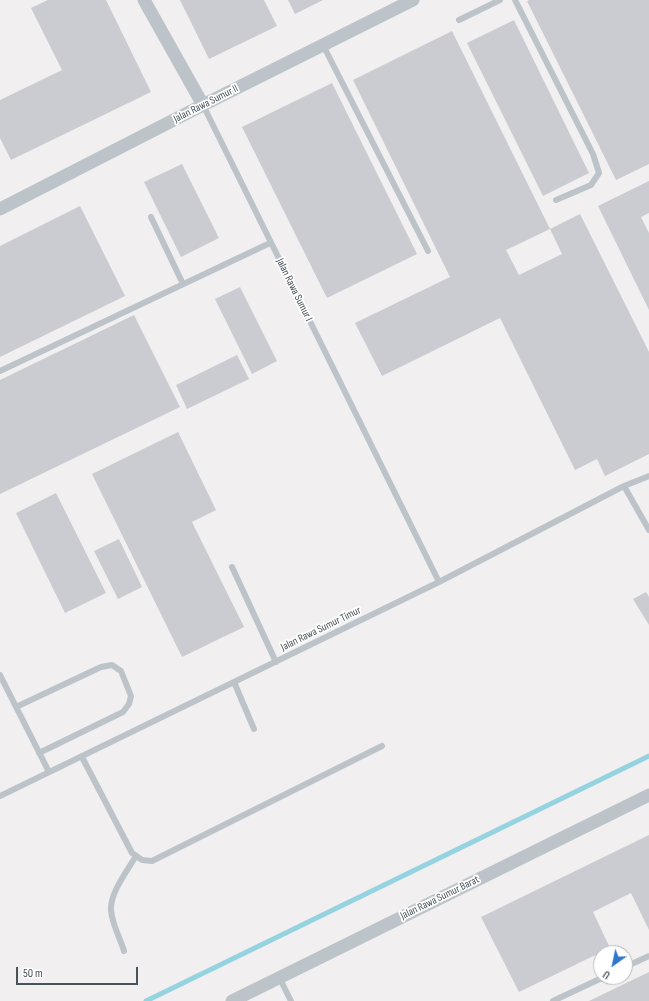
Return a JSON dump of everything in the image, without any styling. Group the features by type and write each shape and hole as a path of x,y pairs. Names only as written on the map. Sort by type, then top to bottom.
{"street":[{"name":"Jalan Rawa Sumur I","path":"144,0 203,105"},
{"name":"Jalan Rawa Sumur II","path":"0,209 413,0"},
{"name":"Jalan Rawa Sumur Barat","path":"232,1001 649,795"}],"lane":[{"path":"459,20 500,0"},
{"path":"515,0 592,154 599,173 591,185 556,200"},
{"path":"324,45 428,251"},
{"name":"Jalan Rawa Sumur I","path":"203,105 439,582"},
{"path":"151,217 183,284"},
{"path":"0,371 270,243"},
{"name":"Jalan Rawa Sumur Timur","path":"0,796 439,582 624,486 649,476"},
{"path":"624,486 649,530"},
{"path":"232,567 276,662"},
{"path":"16,707 101,667 112,666 121,671 131,696 129,704 123,712 39,753"},
{"path":"0,675 49,772"},
{"path":"234,682 254,729"},
{"path":"82,757 132,853 142,860 152,861 382,746"},
{"path":"124,951 113,920 112,905 116,891 136,856"},
{"path":"633,963 649,956"},
{"path":"279,977 291,1001"},
{"path":"554,1001 593,982"}],"building":[{"path":"48,0 106,0 151,92 11,160 0,138 0,100 62,70 31,8"},
{"path":"180,0 264,0 277,26 209,59"},
{"path":"288,0 323,0 295,14"},
{"path":"649,0 649,164 616,180 527,1"},
{"path":"514,20 589,173 543,196 467,43"},
{"path":"452,31 550,229 580,214 649,352 649,454 605,476 597,459 575,470 500,318 382,376 355,323 450,277 353,80","holes":["550,229 562,254 519,275 506,250"]},
{"path":"332,83 417,254 327,298 242,127"},
{"path":"182,164 219,238 181,257 144,182"},
{"path":"649,181 649,213 641,217 649,233 649,310 598,206"},
{"path":"80,206 125,296 0,357 0,246"},
{"path":"240,287 277,361 252,374 215,299"},
{"path":"134,315 180,407 0,494 0,380"},
{"path":"237,355 249,379 187,409 176,385"},
{"path":"178,432 216,510 192,522 244,627 182,657 92,474"},
{"path":"56,493 106,593 65,613 16,513"},
{"path":"119,539 142,587 118,599 94,551"},
{"path":"646,592 649,597 649,625 633,599"},
{"path":"649,835 649,930 631,893 593,912 609,945 593,945 593,956 519,992 481,917"},
{"path":"649,972 649,1001 589,1001 622,985 633,985 633,980"}],"waterway":[{"path":"146,1001 649,756"}]}
